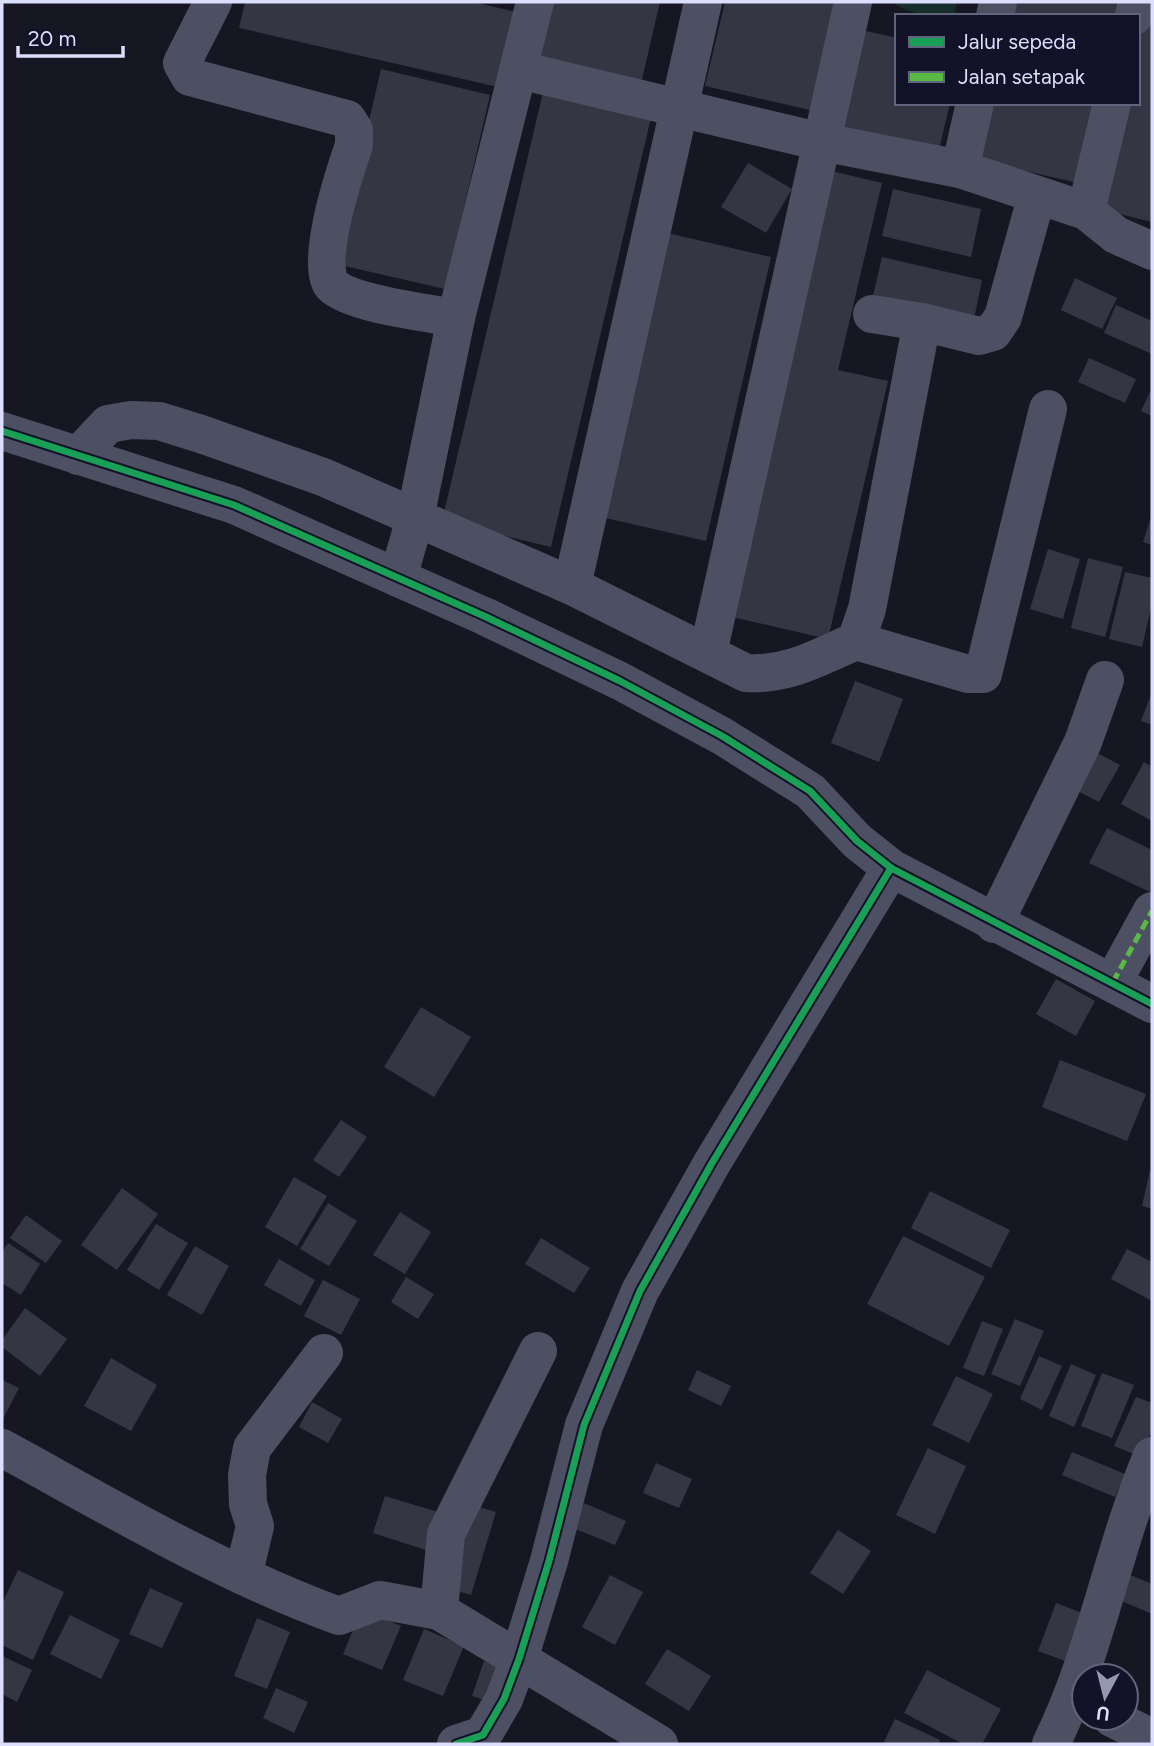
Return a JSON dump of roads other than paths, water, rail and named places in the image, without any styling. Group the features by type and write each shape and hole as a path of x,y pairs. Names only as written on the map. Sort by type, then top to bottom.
{"street":[{"path":"213,2 182,63 190,76 347,119 354,130 354,145 324,262 331,283 339,291 376,304 456,318"},
{"path":"398,578 415,518 456,318 535,2"},
{"path":"572,586 703,2"},
{"path":"708,653 853,2"},
{"path":"519,70 822,142 960,169 1086,211 1116,235 1152,251"},
{"path":"960,169 975,105"},
{"path":"1086,211 1112,105"},
{"path":"872,314 922,322 979,336 993,332 1003,317 1037,195"},
{"path":"856,641 867,609 922,322"},
{"path":"78,456 108,424 131,419 159,421 323,477 572,586 746,673 769,675 789,671 856,641 968,674 983,674 1048,409"},
{"path":"2,431 234,505 620,681 722,736 810,791 857,841 891,869 1152,1004"},
{"path":"993,924 1083,742 1105,680"},
{"path":"456,1744 483,1735 504,1699 549,1560 584,1425 640,1291 712,1163 891,869"},
{"path":"1113,982 1152,911"},
{"path":"439,1611 446,1534 538,1351"},
{"path":"243,1576 255,1526 248,1504 247,1475 252,1448 324,1353"},
{"path":"2,1448 243,1576 339,1616 380,1601 439,1611 659,1744"},
{"path":"1092,1662 1143,1504 1152,1456"},
{"path":"1051,1744 1070,1715"}]}
